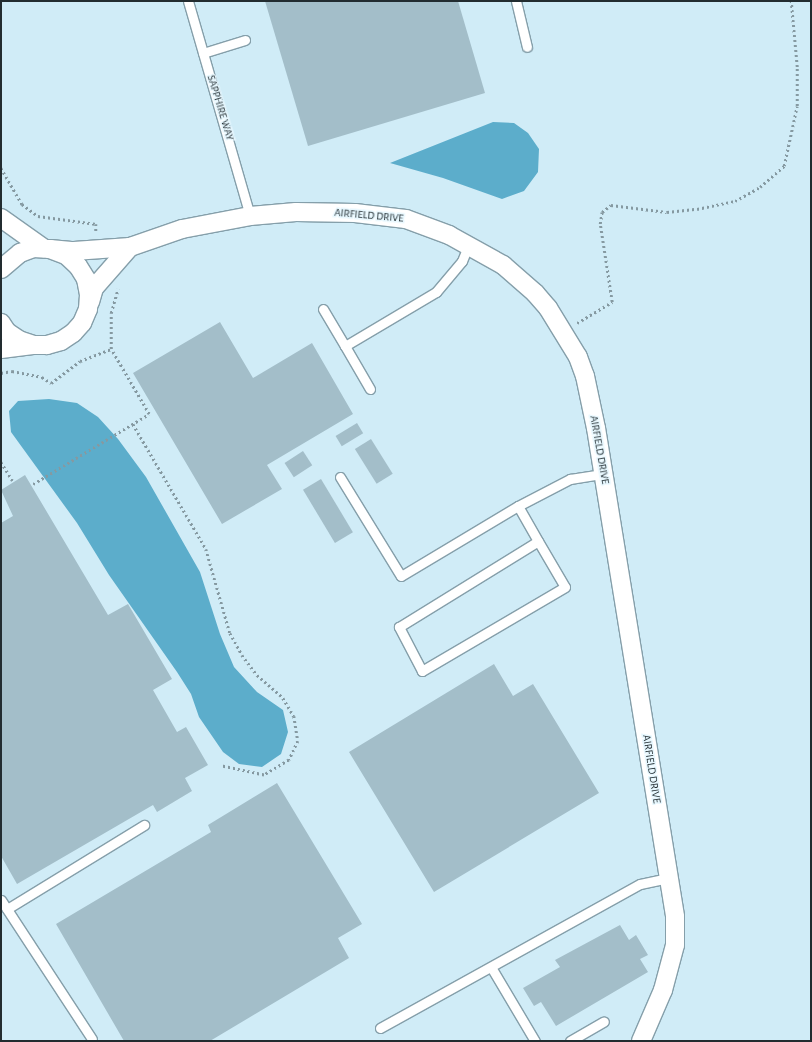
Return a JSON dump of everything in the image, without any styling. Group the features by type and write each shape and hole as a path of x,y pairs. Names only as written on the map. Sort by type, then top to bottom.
{"street":[{"name":"AIRFIELD DRIVE","path":"46,248 74,251 130,247 182,229 250,216 296,212 355,213 406,219 449,235 503,265 535,293 563,331 585,376 603,474 675,917 675,945 663,990 641,1041"},
{"path":"1,218 46,248 66,255 78,266 86,280 90,294 88,309 82,323 73,334 54,343 1,349"},
{"name":"AIRFIELD DRIVE","path":"88,309 94,288 130,247"},
{"path":"1,269 7,261 20,253 46,248"},
{"path":"1,324 7,332 19,340 34,345"}],"lane":[{"name":"SAPPHIRE WAY","path":"188,1 250,216"},
{"path":"516,1 527,47"},
{"path":"203,53 245,40"},
{"path":"345,346 436,292 462,261 468,246"},
{"path":"323,309 370,389"},
{"path":"340,477 401,576 518,506 570,479 603,474"},
{"path":"518,506 565,587 422,671 398,626 538,541"},
{"path":"7,909 144,825"},
{"path":"380,1028 640,884 669,878"},
{"path":"1,900 92,1039"},
{"path":"491,967 535,1041"},
{"path":"570,1041 604,1021"}],"path":[{"path":"563,331 612,302 600,224 602,212 611,205 667,212 697,210 735,201 760,187 784,166 797,106 797,67 791,1"},
{"path":"1,168 22,204 38,216 96,224 97,232"},
{"path":"33,484 149,414 111,349"},
{"path":"133,424 206,549 230,633 242,655 257,675 284,698 294,716 298,741 289,760 264,775 222,766"},
{"path":"1,462 13,481"}],"water":[{"path":"493,122 514,123 528,133 539,149 538,172 524,191 502,199 443,178 390,163"},
{"path":"49,399 77,403 98,417 118,439 146,477 200,572 220,634 234,667 257,692 283,710 288,732 281,754 262,767 239,764 223,752 199,717 191,694 177,672 109,575 77,523 11,432 9,411 18,401"}],"building":[{"path":"265,1 458,1 485,93 308,146"},
{"path":"220,322 253,378 312,343 353,414 267,465 282,489 222,524 133,373"},
{"path":"357,423 363,433 342,446 336,436"},
{"path":"371,439 393,474 377,484 355,449"},
{"path":"303,451 312,465 294,477 285,463"},
{"path":"25,475 108,615 128,604 172,679 153,690 177,732 186,727 208,765 185,778 192,791 157,812 153,805 17,884 1,856 1,523 13,516 1,490"},
{"path":"321,479 353,532 335,543 303,490"},
{"path":"494,664 513,696 533,684 599,793 434,892 349,752"},
{"path":"277,783 362,924 338,938 349,958 210,1041 124,1041 56,924 211,832 208,825"},
{"path":"620,925 629,940 636,935 648,955 640,959 648,972 556,1026 541,1002 534,1006 523,988 560,967 555,960"}]}
